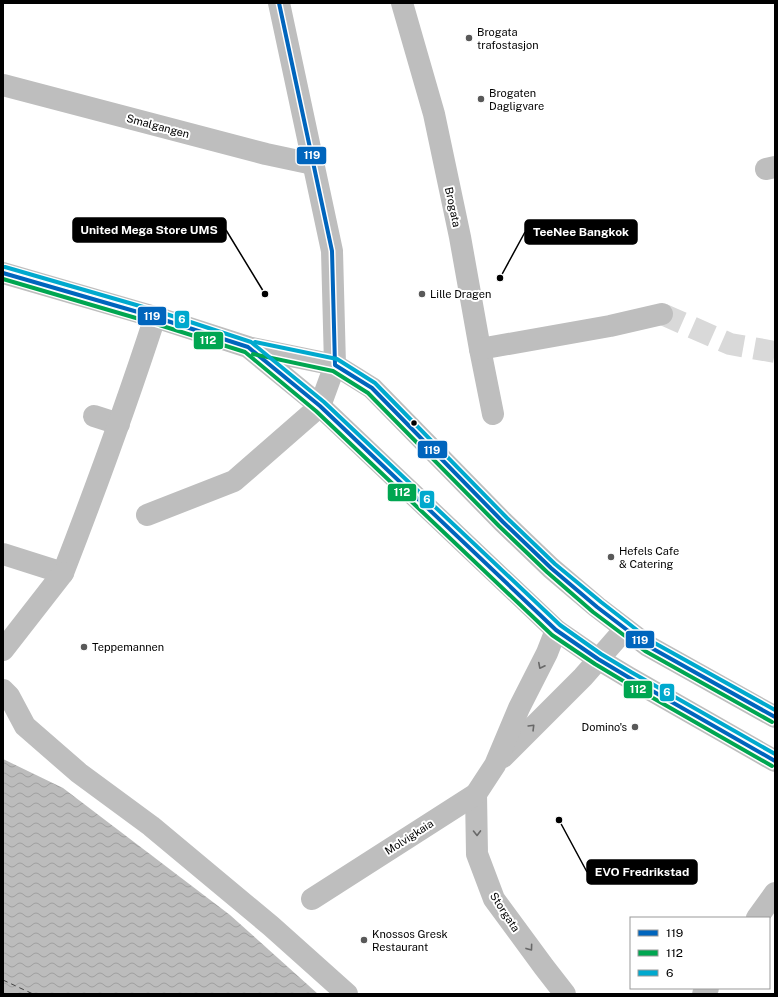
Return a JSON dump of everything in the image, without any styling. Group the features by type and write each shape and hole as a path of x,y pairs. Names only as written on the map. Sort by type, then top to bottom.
{"street":[{"path":"148,515 234,481 320,406 335,365 332,251 279,3"},
{"name":"Brogata","path":"402,3 434,114 460,237 492,414"},
{"name":"Smalgangen","path":"3,85 266,154 313,164"},
{"path":"3,273 155,317 248,347 335,365 372,388 503,522 551,568 625,629 648,646 775,717"},
{"path":"480,349 610,326 662,314"},
{"path":"3,650 63,573 85,518 119,424 155,317"},
{"path":"248,347 320,406 556,630 598,659 775,761"},
{"path":"94,416 119,424"},
{"path":"3,554 63,573"},
{"name":"Molvigkaia","path":"495,764 583,677 625,629"},
{"name":"Molvigkaia","path":"312,900 476,794 495,764 519,708 547,653 556,630"},
{"path":"3,690 9,696 25,726 79,773 151,826 271,926 347,994"},
{"name":"Storgata","path":"476,794 477,854 494,900 566,994"},
{"path":"758,917 775,893"}],"water":[{"path":"3,759 63,788 230,915 318,994 3,994"}],"ferry route":[{"path":"3,980 33,994"}],"tunnel":[{"path":"662,314 730,344 775,352"}],"transit line":[{"name":"119","path":"279,3 332,251 335,365 372,388 503,522 551,568 597,607 648,646 775,717"},
{"name":"6","path":"5,267 157,311 251,342 324,402 560,625 601,654 775,754"},
{"name":"119","path":"3,273 155,317 248,347 320,406 556,630 598,659 628,677 775,761"},
{"name":"112","path":"3,279 245,352 316,411 552,635 625,682 772,766"},
{"name":"6","path":"255,342 337,359 375,383 507,518 555,564 601,602 651,641 775,710"},
{"name":"112","path":"253,354 333,371 368,393 499,526 547,572 593,612 645,651 772,722"}],"place":[{"name":"Brogata trafostasjon","path":"469,38"},
{"name":"Brogaten Dagligvare","path":"481,99"},
{"name":"TeeNee Bangkok","path":"500,278"},
{"name":"United Mega Store UMS","path":"265,294"},
{"name":"Lille Dragen","path":"422,294"},
{"name":"Hefels Cafe & Catering","path":"611,557"},
{"name":"Teppemannen","path":"84,647"},
{"name":"Domino's","path":"635,727"},
{"name":"EVO Fredrikstad","path":"559,820"},
{"name":"Knossos Gresk Restaurant","path":"364,940"}]}
